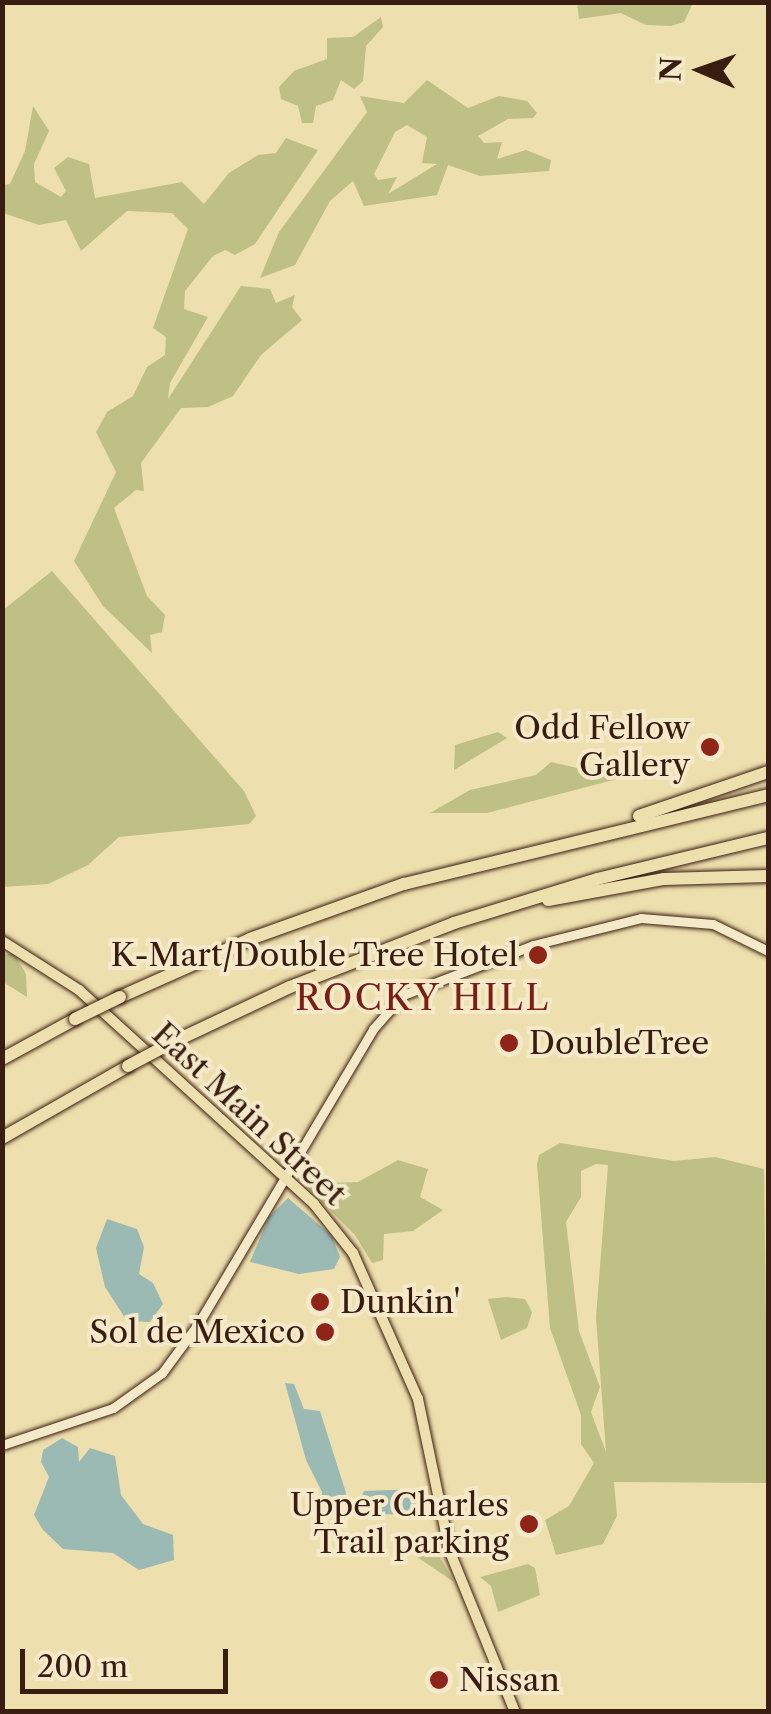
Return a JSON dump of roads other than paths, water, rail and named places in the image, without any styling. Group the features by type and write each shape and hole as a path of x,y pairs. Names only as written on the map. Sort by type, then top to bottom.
{"highway":[{"path":"2,1059 120,997 322,911 550,844 768,772"},
{"path":"550,844 768,795"},
{"path":"2,1138 171,1043 353,960 478,915 768,838"},
{"path":"478,915 652,880 768,876"}],"main road":[{"path":"2,1445 112,1408 152,1382 198,1324 376,1024 416,988 548,941 641,918 713,924 768,951"},
{"name":"East Main Street","path":"2,941 80,990 284,1178 353,1252 384,1316 429,1431 450,1552 515,1712"}],"water":[{"path":"288,1198 332,1236 340,1257 334,1269 299,1274 250,1262 269,1217"},
{"path":"107,1219 137,1229 144,1247 139,1274 153,1283 163,1304 150,1322 127,1321 105,1287 96,1248"},
{"path":"285,1383 294,1384 304,1409 320,1411 346,1493 341,1513 320,1508 322,1492 306,1460"},
{"path":"62,1438 78,1447 79,1462 90,1448 115,1456 121,1495 143,1524 173,1535 174,1560 139,1570 113,1553 63,1549 43,1530 34,1515 49,1477 41,1462 43,1450"},
{"path":"418,1489 429,1499 421,1515 372,1514 358,1505 364,1491"}],"place":[{"name":"Odd Fellow Gallery","path":"710,747"},
{"name":"K-Mart/Double Tree Hotel","path":"538,955"},
{"name":"DoubleTree","path":"509,1043"},
{"name":"Dunkin'","path":"320,1302"},
{"name":"Sol de Mexico","path":"325,1332"},
{"name":"Upper Charles Trail parking","path":"529,1524"},
{"name":"Nissan","path":"439,1680"}],"district":[{"name":"ROCKY HILL","path":"423,998"}]}
